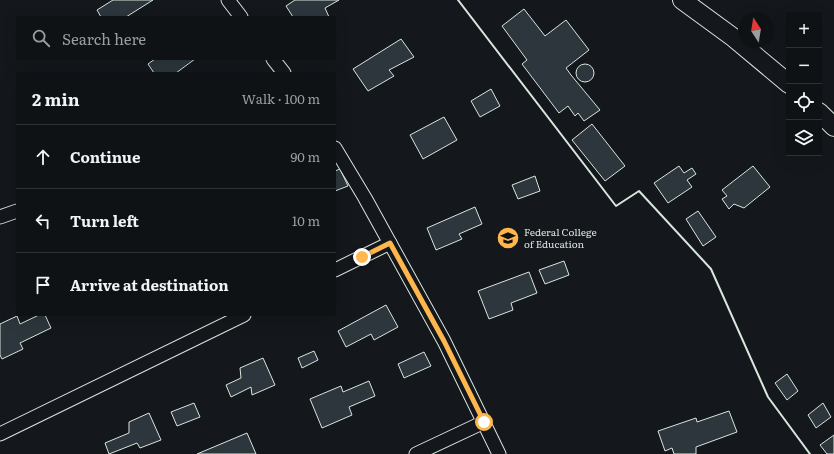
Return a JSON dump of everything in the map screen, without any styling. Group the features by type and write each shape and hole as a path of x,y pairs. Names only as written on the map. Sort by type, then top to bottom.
{"main road":[{"path":"682,0 734,38 786,81"},
{"path":"822,115 834,128"}],"street":[{"path":"228,0 240,16"},
{"path":"274,60 283,72"},
{"path":"336,150 365,198 444,341 499,454"},
{"path":"0,217 16,212"},
{"path":"336,270 390,243"},
{"path":"0,434 242,316"},
{"path":"416,454 484,422"}],"building":[{"path":"113,0 153,0 128,16 100,16 97,10"},
{"path":"295,0 339,0 325,8 329,16 292,16 286,6"},
{"path":"524,9 545,36 566,20 589,50 566,68 600,110 584,121 578,113 575,116 568,106 559,113 522,64 527,60 502,26"},
{"path":"401,39 414,57 389,70 394,76 368,91 353,69"},
{"path":"154,60 194,60 177,72 153,72 148,64"},
{"path":"585,64 591,67 594,73 591,79 585,82 579,79 576,73 579,67"},
{"path":"491,89 500,106 480,117 471,101"},
{"path":"444,117 457,140 423,159 410,135"},
{"path":"592,124 625,166 605,181 572,140"},
{"path":"679,166 684,173 692,168 696,174 687,180 692,187 668,203 654,183"},
{"path":"753,166 770,187 744,208 734,204 729,209 722,199 727,196 722,190"},
{"path":"340,169 348,186 336,191 336,171"},
{"path":"535,176 540,191 518,199 512,185"},
{"path":"475,207 482,224 459,234 462,239 436,250 427,228"},
{"path":"698,211 716,237 703,246 686,219"},
{"path":"564,261 569,275 545,284 539,270"},
{"path":"529,272 537,293 511,303 513,310 489,319 478,291"},
{"path":"386,305 398,327 374,340 371,334 346,347 338,331"},
{"path":"17,316 20,324 37,316 45,316 51,328 20,343 23,349 2,359 0,355 0,324"},
{"path":"314,351 318,360 302,368 298,358"},
{"path":"424,352 431,366 404,378 398,364"},
{"path":"263,358 275,385 252,395 251,387 231,397 226,385 241,378 240,368"},
{"path":"787,374 798,391 787,400 775,383"},
{"path":"369,381 375,396 349,407 352,415 322,428 310,399 341,386 343,392"},
{"path":"194,403 200,417 177,426 171,412"},
{"path":"823,403 831,417 816,428 808,415"},
{"path":"729,411 737,432 696,447 696,454 674,454 672,448 665,451 658,431 696,418 697,422"},
{"path":"149,413 161,440 140,448 137,443 109,454 105,443 129,433 129,422"},
{"path":"247,433 256,454 197,454"},
{"path":"834,435 834,454 827,454 820,445"}],"wall":[{"path":"458,0 616,206 639,191 711,269 768,397 810,454"}],"place":[{"name":"Federal College of Education","path":"508,238"}],"route":[{"path":"362,257 390,243 444,341 484,422"}]}
